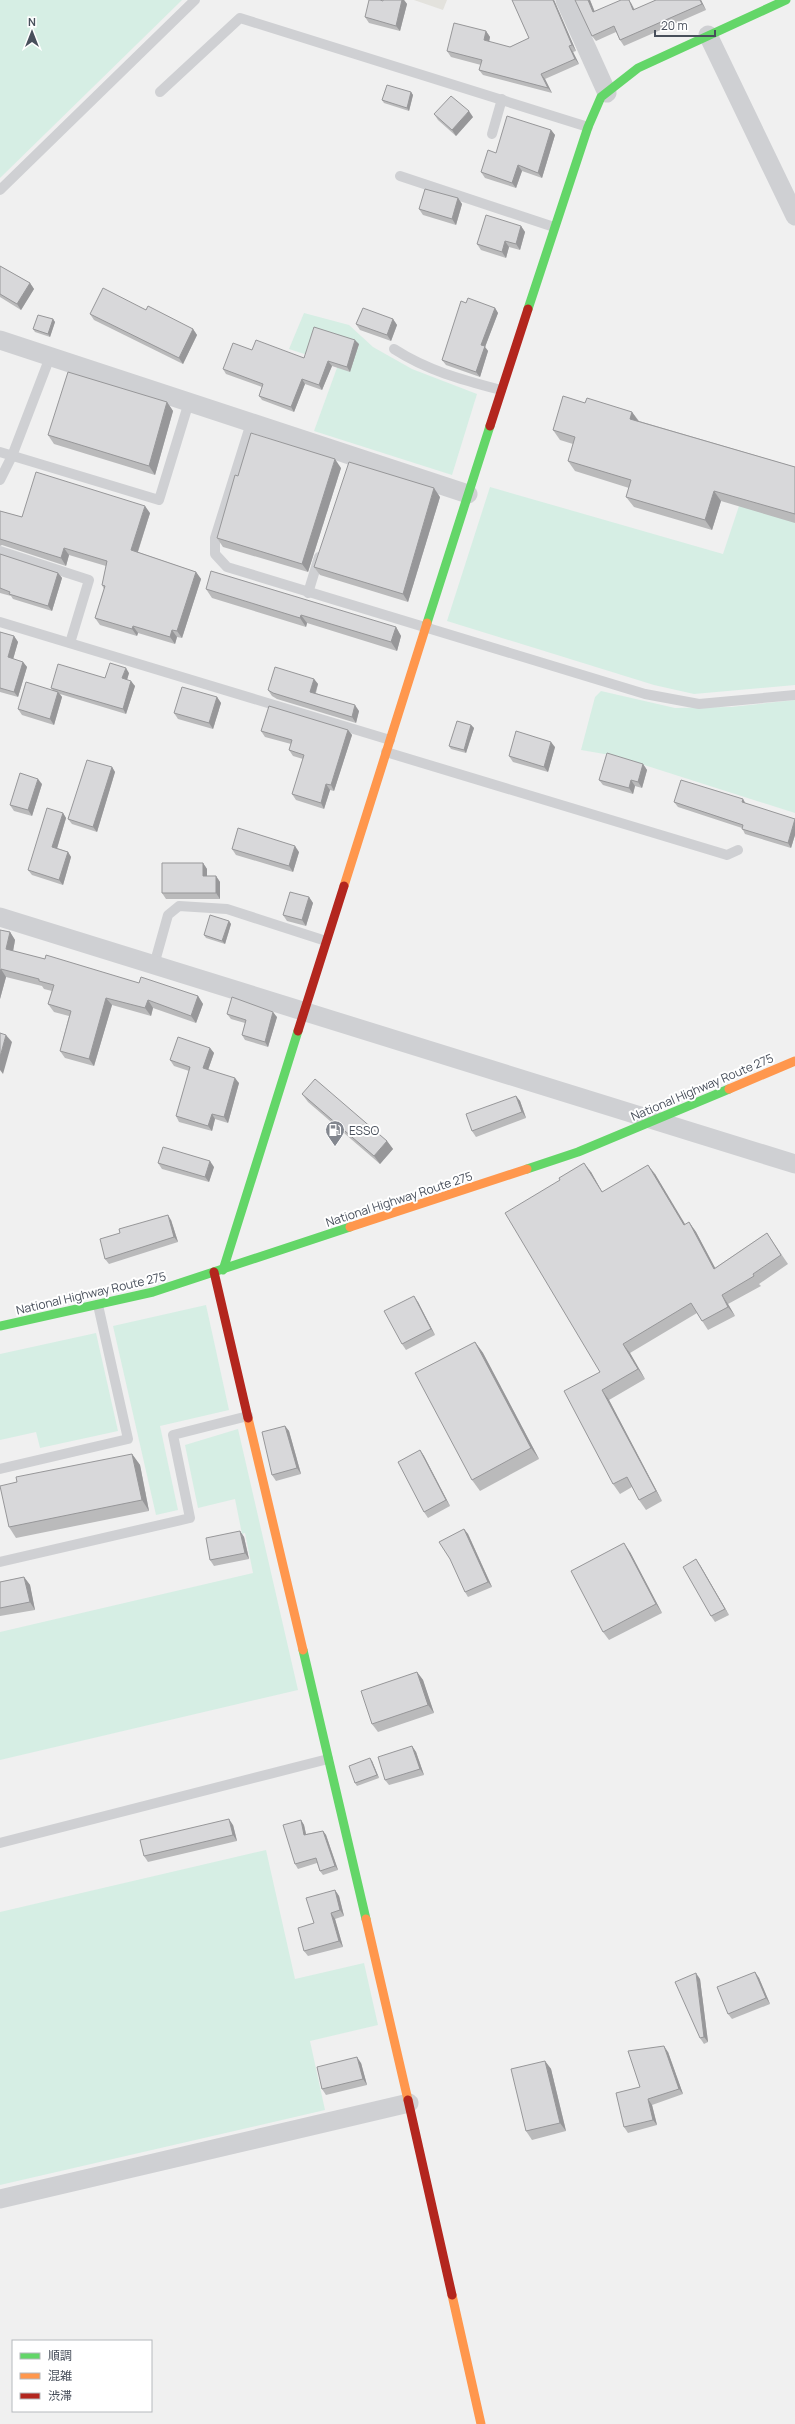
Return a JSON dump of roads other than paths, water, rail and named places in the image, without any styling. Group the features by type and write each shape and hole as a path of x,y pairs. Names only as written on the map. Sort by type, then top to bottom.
{"main road":[{"path":"481,2424 409,2103 248,1416 218,1271 304,1011 554,227 588,127 601,97 638,68 786,0"},
{"name":"National Highway Route 275","path":"0,1326 153,1292 578,1152 795,1061"}],"street":[{"path":"565,0 607,93"},
{"path":"708,35 795,216"},
{"path":"0,340 251,423 350,460 468,494"},
{"path":"0,917 656,1119 795,1164"},
{"path":"0,2199 409,2103"}],"lane":[{"path":"0,190 195,0"},
{"path":"160,92 240,18 588,127"},
{"path":"492,134 502,99"},
{"path":"400,176 554,227"},
{"path":"394,348 415,362 440,373 501,390"},
{"path":"0,480 12,456 50,357"},
{"path":"0,452 159,500 189,402"},
{"path":"251,423 215,538 216,554 227,567 425,629 645,694 699,704 795,695"},
{"path":"308,593 322,547"},
{"path":"0,551 89,580 70,643"},
{"path":"0,622 390,740"},
{"path":"386,752 727,855 738,850"},
{"path":"154,964 168,915 179,906 227,909 326,941"},
{"path":"0,1469 128,1439 98,1305"},
{"path":"0,1562 190,1518 173,1435 248,1416"},
{"path":"0,1843 328,1759"}],"place":[{"name":"ESSO","path":"335,1147"}]}
